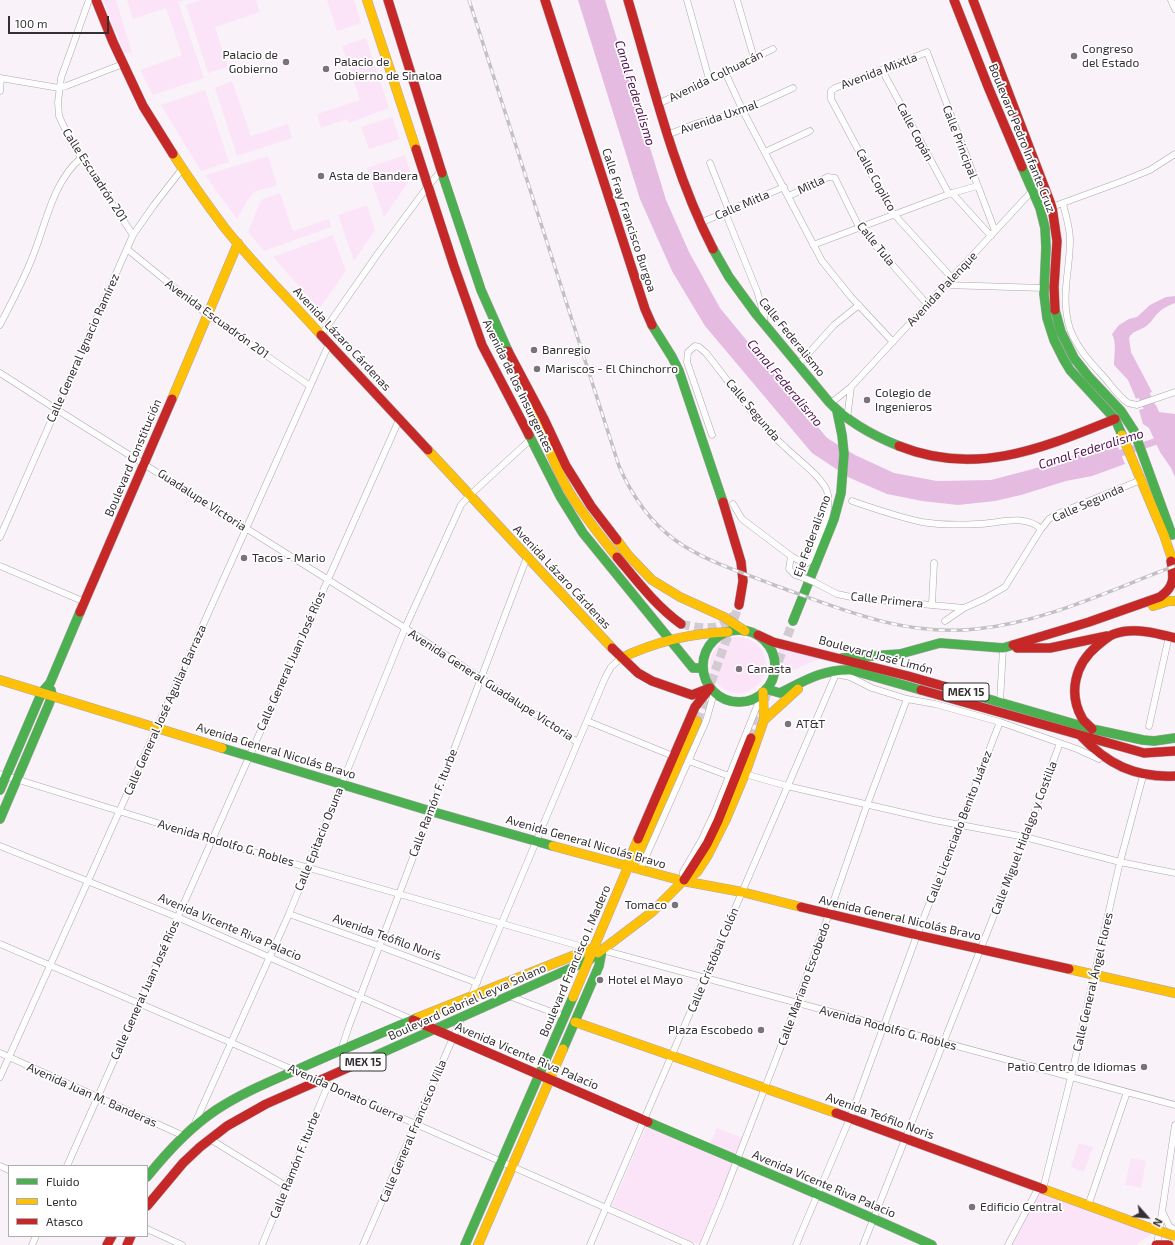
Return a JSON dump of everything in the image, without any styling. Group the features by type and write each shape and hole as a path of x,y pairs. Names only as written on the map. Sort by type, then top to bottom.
{"main road":[{"name":"Avenida Lázaro Cárdenas","path":"96,0 123,64 143,106 182,169 238,243 329,344 620,658 638,673 657,684 692,695 711,690"},
{"name":"Avenida de los Insurgentes","path":"367,0 454,266 482,345 560,496 583,533 693,668 703,668"},
{"name":"Avenida de los Insurgentes","path":"388,0 481,290 507,350 544,419 573,478 628,555 652,580 680,597 724,617 745,630"},
{"name":"Calle Fray Francisco Burgoa","path":"545,0 643,302 654,330 672,357 679,371 733,533 740,562 743,586 739,606"},
{"name":"Calle Federalismo","path":"628,0 667,135 687,192 700,223 730,278 764,325 831,403 837,415 847,419 885,441 902,448 937,458 960,460 980,460 1026,452 1046,446 1115,419"},
{"name":"Boulevard Pedro Infante Cruz","path":"954,0 992,98 1043,218 1046,231 1044,288 1048,322 1052,338 1066,365 1078,380 1109,410 1115,419 1164,535"},
{"name":"Boulevard Pedro Infante Cruz","path":"973,0 1052,207 1056,226 1057,245 1054,306 1059,327 1078,364 1121,410 1133,430 1175,542"},
{"path":"968,35 984,30"},
{"name":"Boulevard Constitución","path":"0,790 3,775 42,692 50,683 238,243"},
{"path":"522,379 544,437 572,495 595,528 656,603 669,616 681,624"},
{"name":"Eje Federalismo","path":"793,621 834,519 841,493 844,454 842,435 837,415"},
{"path":"1164,535 1175,568"},
{"path":"1003,648 1089,622 1147,602 1160,597 1171,590 1175,583 1175,579 1164,535"},
{"path":"1024,647 1114,620 1161,603 1175,601"},
{"path":"620,658 638,649 701,632 728,632 745,630 758,636 765,642 771,651 774,661 773,676 764,691 752,699 743,702 732,702 723,699 711,690 705,679 703,668 704,656 709,646 717,637 728,632"},
{"path":"842,658 900,654 940,643 1003,648 1024,647 1044,649 1136,630 1173,635"},
{"path":"1092,729 1078,711 1074,691 1075,680 1082,660 1089,652 1112,635"},
{"name":"Boulevard José Limón","path":"758,636 773,642 842,658 1092,729 1143,740 1154,741 1175,738"},
{"path":"1073,644 1080,650 1082,660"},
{"name":"Boulevard José Limón","path":"764,691 780,693 823,672 832,670 851,670 1144,753 1175,751"},
{"path":"850,677 879,683 918,694 942,696"},
{"path":"764,720 810,678"},
{"name":"Avenida General Nicolás Bravo","path":"0,680 430,811 628,867 683,881 742,892 917,935 1175,993"},
{"path":"0,819 52,696 50,683"},
{"name":"Boulevard Francisco I. Madero","path":"478,1245 599,966 595,949 628,867 630,858 695,707 711,690"},
{"name":"Boulevard Gabriel Leyva Solano","path":"148,1176 194,1127 235,1098 341,1050 471,996 595,949 626,933 652,912 683,881 698,872 708,856 726,820 745,774 764,720 764,691"},
{"path":"628,867 636,860 697,721"},
{"path":"1080,735 1089,746 1108,760 1125,769 1141,775 1175,776"},
{"path":"683,881 710,838 751,738"},
{"name":"Boulevard Gabriel Leyva Solano","path":"148,1205 183,1163 227,1126 266,1104 435,1030 589,960 595,949"},
{"name":"Boulevard Francisco I. Madero","path":"465,1245 589,960"},
{"name":"Avenida Vicente Riva Palacio","path":"413,1020 874,1218 932,1245"},
{"name":"Avenida Teófilo Noris","path":"575,1022 850,1118 1088,1206 1175,1236"},
{"path":"1156,1245 1168,1245"}],"street":[{"name":"Calle Escuadrón 201","path":"89,0 61,78 58,102 59,116 81,158 134,235"},
{"path":"687,0 710,79"},
{"path":"736,0 754,58"},
{"path":"1171,0 1175,9"},
{"name":"Avenida Colhuacán","path":"658,104 773,49"},
{"name":"Avenida Mixtla","path":"831,92 835,88 927,52"},
{"name":"Calle Principal","path":"927,52 993,233"},
{"path":"0,91 0,78 59,88 123,64"},
{"name":"Calle Copán","path":"882,70 950,194 993,233"},
{"path":"725,72 743,111 766,152 822,261 836,279 893,342"},
{"name":"Avenida Uxmal","path":"667,135 695,124 743,111 792,88"},
{"name":"Calle Copilco","path":"831,92 831,99 889,206 895,215 952,278"},
{"path":"766,152 810,131"},
{"path":"1052,207 1150,170 1175,154"},
{"path":"0,325 32,259 58,189 74,165 81,158"},
{"path":"710,163 757,291 764,315 764,325"},
{"name":"Calle General Ignacio Ramírez","path":"0,537 127,249 146,215 182,169"},
{"path":"321,335 428,186 442,171"},
{"name":"Mitla","path":"788,196 828,177 833,177"},
{"name":"Calle Tula","path":"833,177 837,179 859,227 928,304"},
{"path":"813,245 950,194 977,186"},
{"name":"Calle Mitla","path":"700,223 784,187"},
{"name":"Avenida Palenque","path":"831,403 851,387 1032,191"},
{"path":"1063,204 1069,228 1070,240 1065,298 1070,328 1078,345 1089,361 1128,404 1136,405 1175,392"},
{"name":"Avenida Escuadrón 201","path":"127,249 208,315 310,386"},
{"path":"945,285 1044,288"},
{"path":"798,365 834,325 859,305"},
{"name":"Calle General José Aguilar Barraza","path":"0,1077 329,344"},
{"name":"Calle Segunda","path":"712,435 687,362 688,352 695,346 699,347 706,353 758,420 823,484 828,495 828,504 822,532 812,558 805,564 791,556"},
{"name":"Guadalupe Victoria","path":"0,373 404,628"},
{"path":"847,419 851,387"},
{"name":"Calle General Juan José Ríos","path":"67,1165 399,420"},
{"name":"Calle Epitacio Osuna","path":"194,1127 289,914 404,628 461,505 530,440"},
{"name":"Calle Segunda","path":"852,501 884,513 923,522 979,524 1022,520 1035,524 1041,529 1049,519 1057,514 1141,480"},
{"path":"733,504 742,519 791,556"},
{"path":"945,621 964,608 1004,587 1041,529"},
{"name":"Calle Primera","path":"791,556 789,569 795,575 814,582 837,594 856,598 964,608"},
{"name":"Calle Ramón F. Iturbe","path":"341,1050 527,557"},
{"path":"932,604 934,563"},
{"path":"0,566 85,602"},
{"name":"Avenida General Guadalupe Victoria","path":"404,628 577,742"},
{"path":"1149,726 1173,635"},
{"path":"1000,702 1003,648"},
{"path":"471,996 605,678 611,667 620,658"},
{"name":"Calle Cristóbal Colón","path":"590,1245 836,674 850,677"},
{"path":"850,677 872,688 908,699 935,704 1000,722 1095,756 1129,775 1141,775"},
{"path":"640,870 706,721 711,690"},
{"name":"Boulevard Gabriel Leyva Solano","path":"683,881 683,872 702,839 764,691"},
{"name":"Calle Mariano Escobedo","path":"703,1245 765,1089 867,805 908,699"},
{"name":"Avenida General Guadalupe Victoria","path":"587,721 673,756"},
{"name":"Calle Licenciado Benito Juárez","path":"796,1245 850,1118 917,935 1000,722"},
{"name":"Calle Miguel Hidalgo y Costilla","path":"863,1245 1025,837 1060,743"},
{"path":"689,761 729,776"},
{"path":"745,774 787,786 867,805 959,825 1025,837 1120,862 1175,873"},
{"name":"Avenida Rodolfo G. Robles","path":"3,775 212,840 502,924 1175,1105"},
{"name":"Calle General Ángel Flores","path":"1008,1245 1041,1188 1071,1077 1141,775"},
{"name":"Avenida Vicente Riva Palacio","path":"0,846 177,917 413,1020"},
{"name":"Avenida Teófilo Noris","path":"289,914 477,983"},
{"name":"Avenida Donato Guerra","path":"0,944 294,1070 318,1082 328,1085 690,1245"},
{"path":"509,996 565,1017"},
{"name":"Calle General Francisco Villa","path":"363,1245 462,1017"},
{"name":"Avenida Juan M. Banderas","path":"0,1054 184,1136"},
{"name":"Calle Ramón F. Iturbe","path":"262,1245 328,1085"},
{"path":"1088,1206 1127,1092"},
{"path":"1156,1245 1163,1213 1175,1126"},
{"path":"210,1139 286,1186"},
{"path":"1163,1213 1169,1226 1175,1230"},
{"path":"148,1229 182,1245"}],"shaded area":[{"path":"103,0 116,0 132,52 125,54"},
{"path":"127,0 184,0 178,2 204,78 153,95 140,70 182,55 166,8 133,19"},
{"path":"201,0 256,0 260,12 215,27 228,67 208,73 186,5"},
{"path":"327,0 354,0 361,23 337,31"},
{"path":"366,38 389,108 349,123 347,119 321,128 317,114 360,100 342,46"},
{"path":"232,81 251,136 288,124 292,138 237,156 215,88"},
{"path":"205,90 229,162 201,171 161,105"},
{"path":"392,117 400,139 369,149 361,127"},
{"path":"405,155 412,177 384,217 367,168"},
{"path":"268,156 277,185 254,192 237,219 205,175"},
{"path":"280,193 293,231 329,219 331,227 264,251 248,232 260,202 263,199"},
{"path":"367,205 375,230 354,261 338,215"},
{"path":"333,235 346,271 319,309 273,257"},
{"path":"732,637 744,637 754,641 762,649 766,659 766,671 762,681 754,689 744,693 732,693 722,689 714,681 710,671 710,659 714,649 722,641"},
{"path":"776,645 825,656 782,675 783,660"},
{"path":"646,1127 734,1161 700,1245 612,1206"},
{"path":"717,1128 743,1138 737,1154 709,1146"},
{"path":"1079,1143 1093,1147 1084,1172 1071,1167"},
{"path":"1131,1158 1146,1161 1141,1188 1125,1185"},
{"path":"1040,1190 1150,1231 1150,1236 1137,1245 1011,1245"}],"water":[{"path":"578,0 605,0 666,200 689,252 720,308 827,438 855,455 894,473 937,481 991,480 1071,457 1114,437 1125,464 1092,476 1066,481 1021,495 995,501 958,505 922,501 887,494 850,478 812,453 705,326 672,271 640,199"},
{"path":"1175,296 1175,303 1158,313 1145,327 1134,332 1129,338 1131,352 1152,392 1136,399 1128,380 1114,365 1115,346 1112,334 1119,325 1129,319 1137,317 1150,305 1166,297"},
{"path":"1156,405 1159,412 1175,414 1175,477 1171,468 1160,452 1149,428 1143,424 1139,410"}],"waterway":[{"path":"1137,382 1162,429 1175,440"},
{"name":"Canal Federalismo","path":"1112,456 1163,439"}],"tunnel":[{"path":"697,721 739,605"},
{"path":"681,624 708,628 718,626 733,616"},
{"path":"751,738 793,621"}],"railway":[{"path":"469,0 619,466 642,507 666,533 698,554 736,571 848,612 898,625 924,629 976,629 1027,620 1077,604 1175,566"}],"traffic: fast":[{"path":"1022,167 1040,208 1045,228 1046,247 1044,294 1047,318 1054,340 1070,370 1115,419 1122,435"},
{"path":"442,173 481,290 508,351"},
{"path":"713,249 729,277 756,314 829,402 844,416 862,428 899,446"},
{"path":"1055,310 1061,332 1074,358 1089,377 1121,411 1134,431 1172,535"},
{"path":"652,325 679,371 723,502"},
{"path":"793,621 834,519 841,493 844,454 837,411"},
{"path":"529,435 560,496 583,533 693,668 703,668"},
{"path":"0,790 42,692 50,683 80,612"},
{"path":"739,630 759,636 769,646 775,666 769,686 759,696 739,702 719,696 709,686 703,666 709,646 719,636 739,630"},
{"path":"842,658 900,654 940,643 1003,648 1013,645"},
{"path":"766,689 780,693 806,680 831,671 851,670 921,690"},
{"path":"0,819 49,704 52,696 51,690"},
{"path":"964,692 1092,729 1143,740 1154,741 1175,738"},
{"path":"222,748 430,811 553,846"},
{"path":"563,1049 599,966 602,950"},
{"path":"368,1059 589,960 598,953"},
{"path":"465,1245 573,997"},
{"path":"148,1176 162,1159 188,1133 206,1117 226,1104 270,1082 417,1018"},
{"path":"648,1122 932,1245"}],"traffic: slow":[{"path":"367,0 416,149"},
{"path":"173,154 204,200 235,241 321,335"},
{"path":"172,399 238,243"},
{"path":"534,410 546,443 565,485 587,519 617,557"},
{"path":"1122,435 1164,535 1175,568"},
{"path":"428,450 612,648"},
{"path":"617,540 628,555 652,580 680,597 724,617 745,631"},
{"path":"1153,606 1169,601 1175,601"},
{"path":"621,658 647,647 673,639 700,634 728,632"},
{"path":"0,680 222,748"},
{"path":"764,720 798,689"},
{"path":"598,953 652,912 683,881 697,872 708,855 726,819 745,774 764,720 763,692"},
{"path":"628,867 636,859 697,721"},
{"path":"573,997 628,867 638,839"},
{"path":"553,846 683,881 742,892 801,907"},
{"path":"417,1018 590,949 598,950"},
{"path":"1069,969 1175,993"},
{"path":"575,1022 836,1113"},
{"path":"478,1245 563,1049"},
{"path":"1043,1189 1147,1227"},
{"path":"1147,1227 1175,1236"}],"traffic: jam":[{"path":"96,0 113,42 143,106 173,154"},
{"path":"388,0 442,173"},
{"path":"545,0 645,309 652,325"},
{"path":"628,0 655,95 675,158 686,189 713,249"},
{"path":"954,0 1022,167"},
{"path":"973,0 1052,207 1057,241 1054,287 1055,310"},
{"path":"416,149 454,266 482,345 529,435"},
{"path":"321,335 428,450"},
{"path":"508,351 544,419 566,466 591,506 617,540"},
{"path":"80,612 172,399"},
{"path":"899,446 927,455 955,459 982,459 1009,455 1062,440 1115,419"},
{"path":"723,502 741,562 743,581 739,605"},
{"path":"617,557 655,601 681,624"},
{"path":"1013,645 1089,622 1160,597 1171,585 1173,577 1171,561"},
{"path":"1092,729 1083,719 1075,699 1076,679 1083,661 1089,653 1107,638 1122,632 1137,631 1160,634 1175,638"},
{"path":"758,635 773,642 908,676 964,692"},
{"path":"1017,648 1050,648 1107,636"},
{"path":"612,648 638,673 652,681 692,695 710,688"},
{"path":"638,839 695,707 710,688"},
{"path":"921,690 1144,753 1175,751"},
{"path":"1080,735 1090,745 1111,761 1134,772 1147,775 1175,776"},
{"path":"684,880 707,844 718,821 751,738"},
{"path":"801,907 1069,969"},
{"path":"413,1020 648,1122"},
{"path":"148,1205 183,1163 200,1147 227,1126 266,1104 368,1059"},
{"path":"836,1113 1043,1189"},
{"path":"107,1245 111,1237"},
{"path":"127,1245 131,1237"},
{"path":"1156,1245 1169,1245"}],"place":[{"name":"Congreso del Estado","path":"1074,56"},
{"name":"Palacio de Gobierno","path":"286,62"},
{"name":"Palacio de Gobierno de Sinaloa","path":"326,69"},
{"name":"Asta de Bandera","path":"321,176"},
{"name":"Banregio","path":"534,350"},
{"name":"Mariscos - El Chinchorro","path":"537,369"},
{"name":"Colegio de Ingenieros","path":"867,400"},
{"name":"Tacos - Mario","path":"244,558"},
{"name":"Canasta","path":"739,669"},
{"name":"AT&T","path":"788,724"},
{"name":"Tomaco","path":"675,905"},
{"name":"Hotel el Mayo","path":"600,980"},
{"name":"Plaza Escobedo","path":"761,1030"},
{"name":"Patio Centro de Idiomas","path":"1144,1067"},
{"name":"Edificio Central","path":"972,1207"}]}
